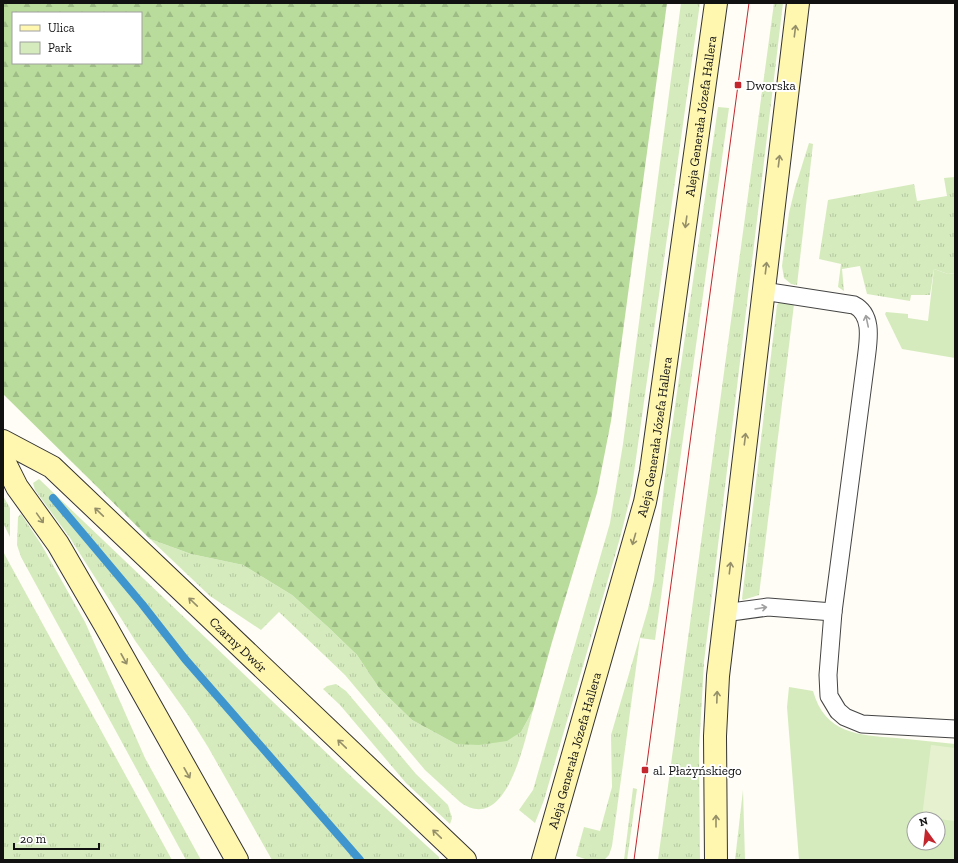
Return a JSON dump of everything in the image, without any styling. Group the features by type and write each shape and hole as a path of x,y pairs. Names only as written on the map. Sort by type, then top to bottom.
{"street":[{"name":"Aleja Generała Józefa Hallera","path":"543,860 645,502 651,471 716,3"},
{"path":"716,860 715,736 718,676 724,614 798,3"},
{"name":"Czarny Dwór","path":"3,440 52,467 465,860"},
{"path":"3,459 17,487 58,544 237,860"}],"lane":[{"path":"763,291 846,303 860,308 865,314 868,330 866,360 833,612 828,687 829,696 838,711 845,717 862,724 955,729"},
{"path":"724,614 768,607 833,612"}],"green space":[{"path":"3,3 667,3 611,421 597,493 533,710 521,732 507,741 479,745 456,744 412,720 379,688 357,655 292,595 243,565 191,554 150,539 3,394"},
{"path":"681,3 700,3 631,494 620,538 544,800 535,823 519,810 533,790 610,523 623,444"},
{"path":"774,3 783,3 704,662 699,750 700,860 658,860"},
{"path":"718,107 729,108 655,640 640,638 612,846 609,855 604,860 588,860 576,856 584,827 600,831 612,787 611,735 648,609 654,580 665,476"},
{"path":"809,143 813,144 797,285 791,284 784,278 782,266 789,213"},
{"path":"955,177 955,273 948,274 934,269 930,295 911,295 910,301 867,294 860,266 842,269 844,291 838,287 841,264 819,259 828,200 914,184 917,201 947,196 944,178"},
{"path":"934,269 948,274 955,273 955,358 902,349 885,314 886,312 908,314 908,318 928,321"},
{"path":"779,302 794,304 759,595 743,600 777,305"},
{"path":"39,479 355,780 439,857 439,860 272,860 208,747 188,715 136,642 70,538 35,490 33,483"},
{"path":"3,496 10,508 10,537 3,523"},
{"path":"21,514 41,544 85,622 145,758 201,860 186,860 21,557 17,545 18,517"},
{"path":"150,539 191,554 243,565 292,595 357,655 379,688 412,720 456,744 521,732 533,710 519,761 511,780 502,795 490,806 476,809 460,802 425,770 345,675 279,612 261,630 210,596"},
{"path":"3,551 6,557 172,860 3,860"},
{"path":"336,684 346,691 416,774 448,805 452,818 450,824 406,783 340,705 323,689 327,686"},
{"path":"789,687 813,691 818,705 826,716 845,730 869,735 955,744 955,860 799,860 787,707"},
{"path":"931,745 955,748 955,821 946,820 946,811 923,811"},
{"path":"633,788 637,789 627,860 624,860"},
{"path":"743,790 745,860 735,860"}],"waterway":[{"path":"53,498 142,604 185,659 360,860"}],"tram line":[{"path":"634,860 749,3"}],"place":[{"name":"Dworska","path":"738,85"},
{"name":"al. Płażyńskiego","path":"645,770"}]}
